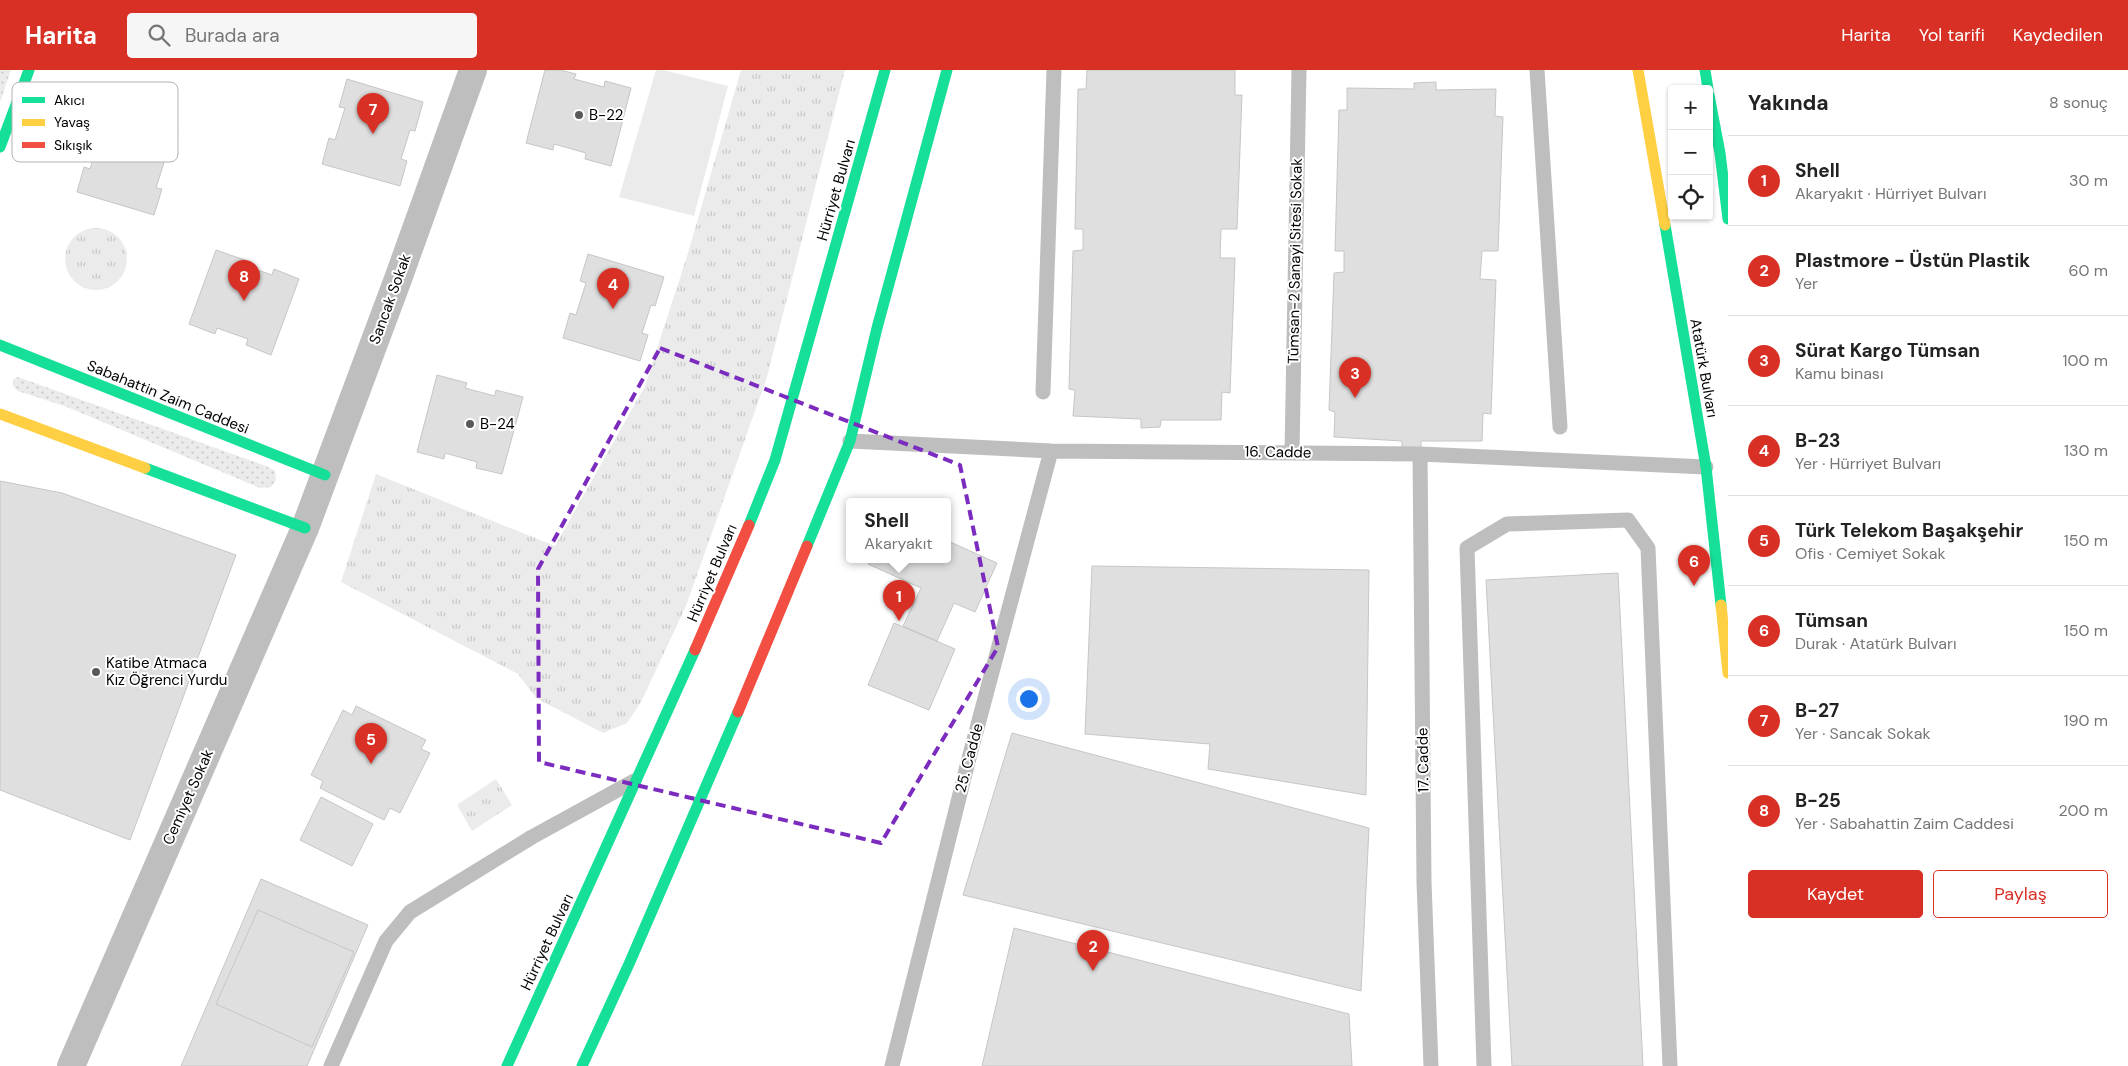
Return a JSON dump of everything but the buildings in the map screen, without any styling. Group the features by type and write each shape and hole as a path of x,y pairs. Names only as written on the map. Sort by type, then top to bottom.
{"main road":[{"path":"24,82 29,70"},
{"name":"Hürriyet Bulvarı","path":"507,1066 718,600 775,460 885,70"},
{"path":"582,1066 633,955 726,740 850,441 946,70"},
{"name":"Atatürk Bulvarı","path":"1638,70 1706,466 1728,673"},
{"path":"1705,70 1707,85"},
{"path":"0,147 12,115"},
{"path":"1713,116 1720,153 1728,219"},
{"name":"Sabahattin Zaim Caddesi","path":"0,345 325,475"},
{"path":"0,414 305,528"}],"street":[{"name":"Sancak Sokak","path":"305,528 473,70"},
{"name":"Cemiyet Sokak","path":"71,1066 305,528"}],"lane":[{"path":"1043,392 1054,70"},
{"name":"Tümsan-2 Sanayi Sitesi Sokak","path":"1292,452 1299,70"},
{"path":"1536,70 1560,427"},
{"name":"16. Cadde","path":"850,441 1051,451 1420,454 1706,466"},
{"name":"25. Cadde","path":"892,1066 968,762 1051,451"},
{"name":"17. Cadde","path":"1420,454 1424,882 1430,1066"},
{"path":"1484,1066 1467,548 1507,524 1628,520 1648,548 1670,1066"},
{"path":"331,1066 386,941 410,912 532,837 637,779"}],"highlighted area":[{"path":"660,348 960,465 998,647 881,843 539,762 538,569"}],"green space":[{"path":"0,70 11,70 0,102"},
{"path":"656,70 663,70 728,86 694,216 619,197"},
{"path":"741,70 845,70 767,377 686,606 641,702 627,723 603,733 536,698 518,674 341,582 376,474 555,546 645,386 688,253"},
{"path":"90,228 102,228 118,237 125,247 127,259 125,271 118,281 102,290 90,290 79,285 70,276 65,265 65,253 70,242 79,233"},
{"path":"18,377 266,466 275,471 276,480 271,487 260,488 67,407 18,391 13,386 13,380"},
{"path":"496,779 512,805 472,831 457,805"}],"traffic: fast":[{"path":"24,82 29,70"},
{"path":"749,525 775,460 885,70"},
{"path":"807,546 850,441 877,328 947,70"},
{"path":"1705,70 1707,85"},
{"path":"0,147 12,115"},
{"path":"1713,116 1720,153 1728,219"},
{"path":"1665,225 1706,467 1721,605"},
{"path":"0,345 325,475"},
{"path":"145,468 305,528"},
{"path":"507,1066 695,650"},
{"path":"582,1066 629,964 738,712"}],"traffic: slow":[{"path":"1638,70 1665,225"},
{"path":"0,414 145,468"},
{"path":"1721,605 1728,673"}],"traffic: jam":[{"path":"695,650 749,525"},
{"path":"738,712 807,546"}],"place":[{"name":"B-22","path":"579,115"},
{"name":"B-27","path":"373,134"},
{"name":"B-25","path":"244,301"},
{"name":"B-23","path":"613,309"},
{"name":"Sürat Kargo Tümsan","path":"1355,398"},
{"name":"B-24","path":"470,424"},
{"name":"Tümsan","path":"1694,586"},
{"name":"Shell","path":"899,621"},
{"name":"Katibe Atmaca Kız Öğrenci Yurdu","path":"96,672"},
{"name":"Türk Telekom Başakşehir","path":"371,764"},
{"name":"Plastmore - Üstün Plastik","path":"1093,971"}]}
